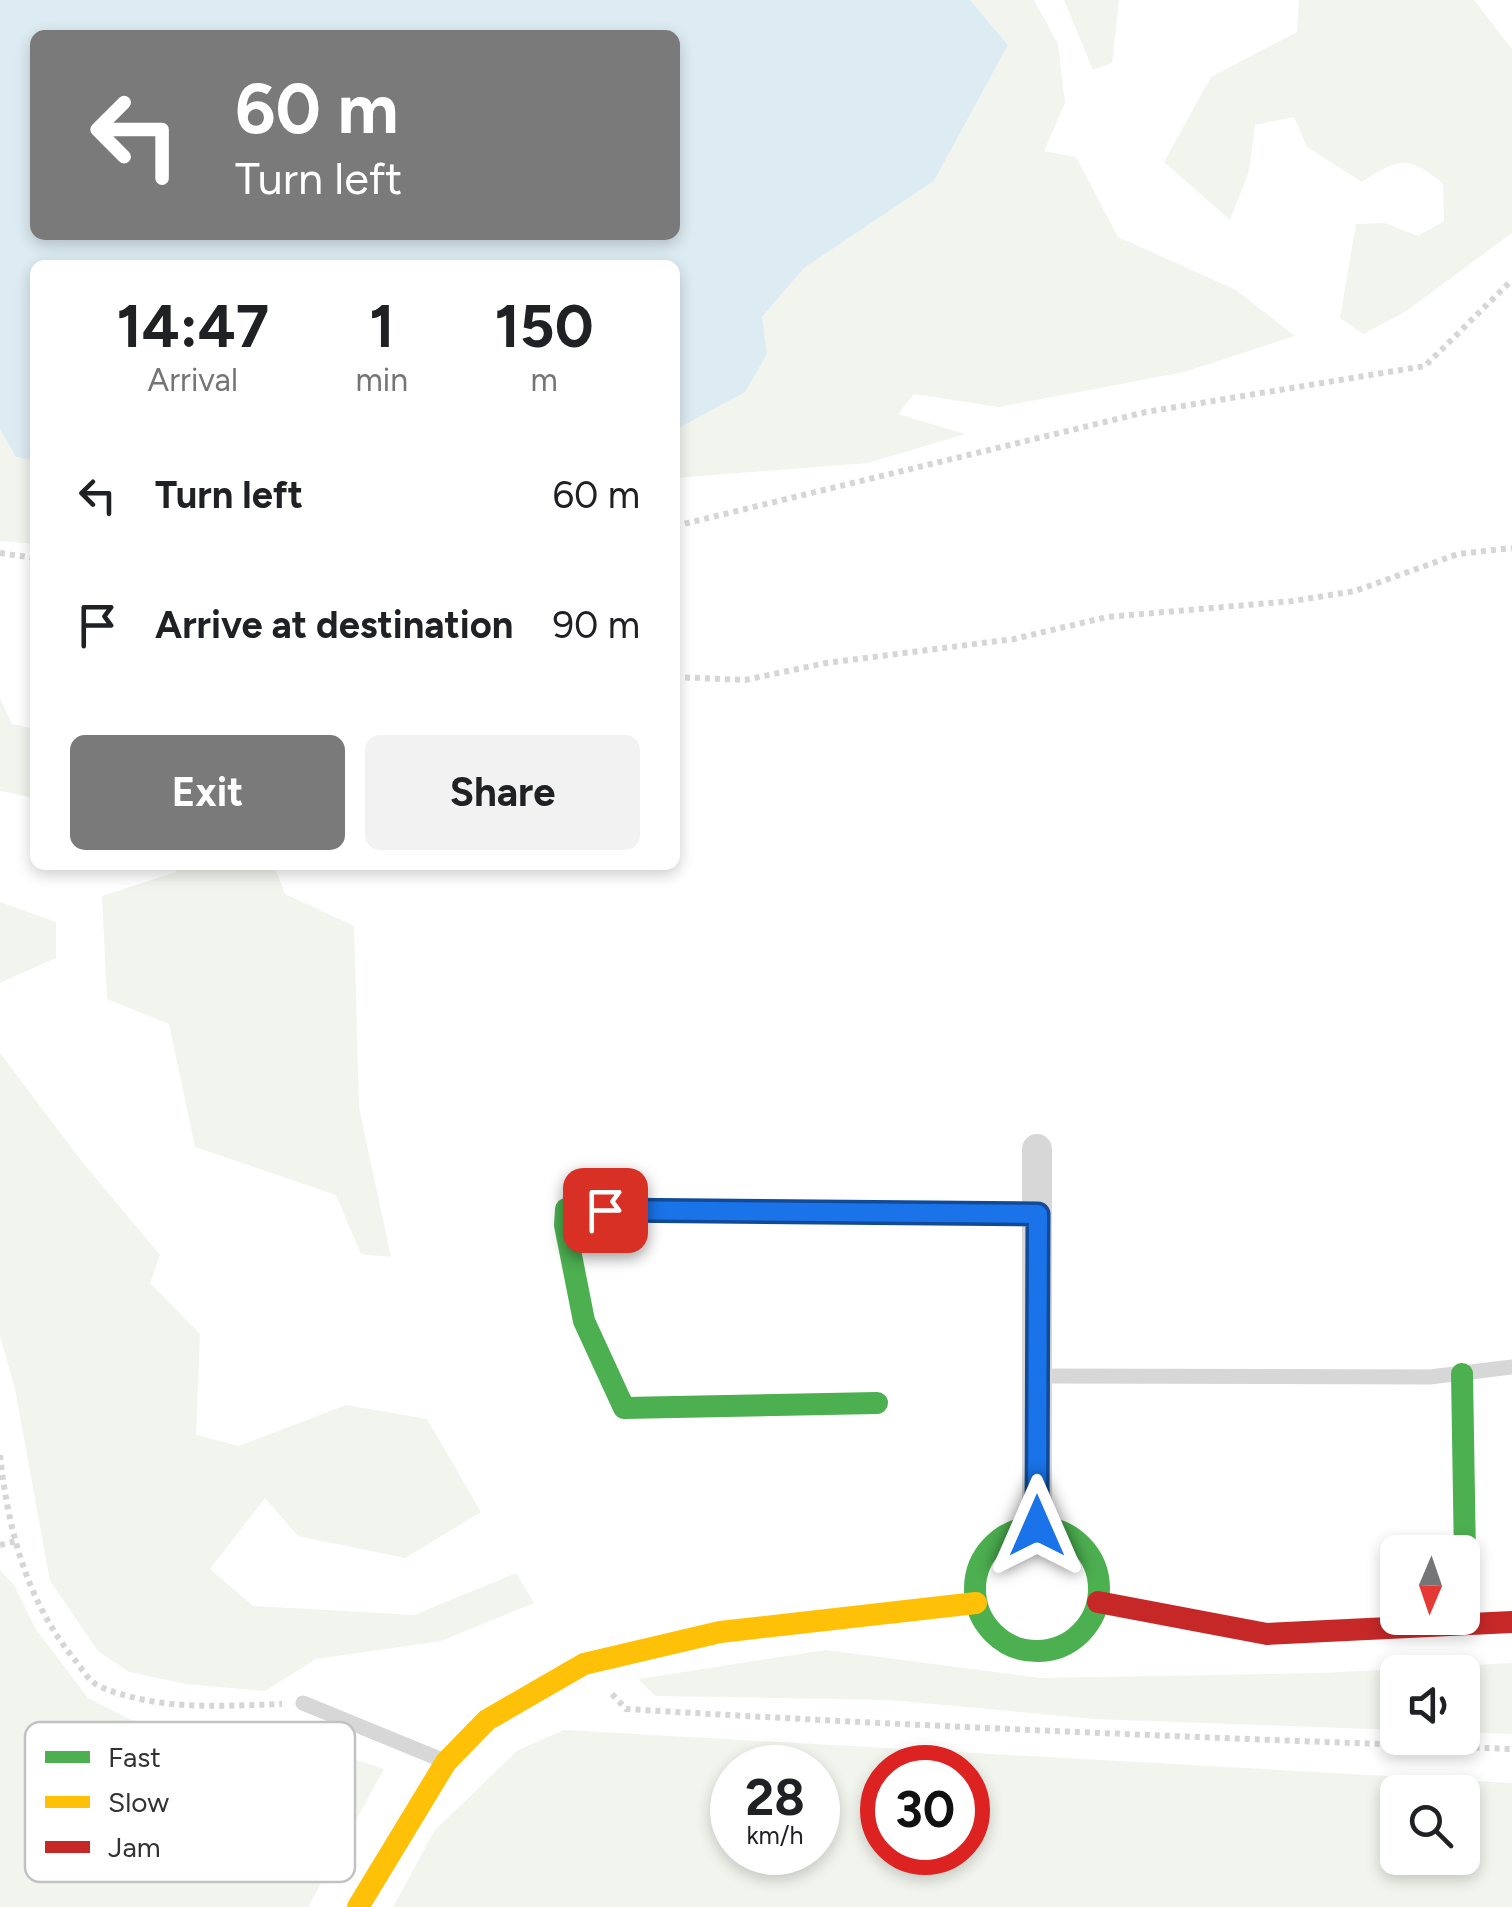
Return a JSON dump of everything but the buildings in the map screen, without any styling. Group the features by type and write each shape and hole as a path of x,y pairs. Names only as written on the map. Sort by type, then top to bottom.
{"street":[{"path":"1037,1148 1037,1526"},
{"path":"877,1404 624,1408 584,1321 565,1225 566,1209 1038,1214"},
{"path":"1462,1374 1465,1535"},
{"path":"1037,1526 1056,1529 1086,1550 1096,1566 1098,1602 1080,1634 1046,1651 1010,1645 994,1635 982,1620 976,1602 974,1584 988,1550 1002,1537 1037,1526"},
{"path":"358,1907 446,1762 486,1720 584,1664 720,1632 976,1602"},
{"path":"1098,1602 1267,1634 1512,1622"}],"lane":[{"path":"1038,1376 1430,1378 1512,1367"},
{"path":"302,1704 347,1722"},
{"path":"355,1725 446,1762"}],"path":[{"path":"680,525 1146,412 1425,366 1512,280"},
{"path":"680,677 745,680 826,663 1014,639 1108,617 1293,602 1355,592 1458,554 1512,548"},
{"path":"0,553 30,557"},
{"path":"0,1455 5,1502 28,1584 50,1630 96,1686 142,1700 195,1706 302,1704"},
{"path":"0,1545 16,1542"},
{"path":"584,1664 626,1709 1032,1731 1512,1749"}],"shaded area":[{"path":"0,0 970,0 1008,45 934,181 804,268 762,317 767,354 745,392 680,427 680,260 30,260 30,460 16,457 0,429"},
{"path":"970,0 1034,0 1058,44 1065,103 1044,151 1076,157 1118,237 1236,290 1295,336 1184,372 999,407 914,394 898,414 965,434 868,463 680,478 680,427 745,391 767,354 761,318 804,268 934,181 1008,45"},
{"path":"1064,0 1119,0 1112,63 1093,70"},
{"path":"1299,0 1474,0 1512,49 1512,233 1405,312 1363,334 1340,318 1356,224 1385,223 1418,236 1444,221 1443,184 1421,168 1403,163 1385,168 1362,182 1307,147 1294,117 1255,125 1249,171 1230,220 1164,162 1211,77 1297,32"},
{"path":"0,429 16,457 30,460 30,544 0,541"},
{"path":"0,698 12,724 30,728 30,797 0,791"},
{"path":"276,870 285,894 354,926 359,1108 391,1257 361,1254 336,1195 195,1147 169,1024 107,999 102,896 176,872"},
{"path":"0,902 56,922 56,958 0,983"},
{"path":"0,1053 83,1163 160,1255 150,1283 200,1334 196,1435 239,1446 346,1405 427,1419 481,1512 405,1558 298,1536 265,1498 210,1569 253,1606 414,1615 516,1573 534,1603 441,1641 316,1659 265,1691 186,1684 129,1672 98,1651 50,1581 15,1389 0,1336"},
{"path":"0,1570 14,1585 35,1628 88,1698 131,1720 148,1722 25,1722 25,1882 322,1882 308,1907 0,1907"},
{"path":"826,1650 1040,1678 1380,1670 1380,1729 1095,1719 890,1700 655,1696 638,1679"},
{"path":"1512,1663 1512,1734 1480,1733 1480,1665"},
{"path":"564,1730 832,1745 710,1745 710,1875 840,1875 840,1745 860,1747 860,1875 990,1875 990,1754 1380,1776 1380,1875 1480,1875 1480,1781 1512,1783 1512,1907 393,1907 435,1830 518,1750"},
{"path":"355,1759 384,1769 355,1822"}],"traffic: fast":[{"path":"716,1211 566,1209 565,1225 584,1321 624,1408 877,1403"},
{"path":"1462,1374 1465,1535"},
{"path":"1037,1527 1061,1532 1081,1545 1094,1565 1099,1589 1094,1613 1081,1633 1061,1646 1037,1651 1013,1646 993,1633 980,1613 975,1589 980,1565 993,1545 1013,1532 1037,1527"}],"traffic: slow":[{"path":"358,1907 446,1762 487,1720 584,1664 720,1632 976,1603"}],"traffic: jam":[{"path":"716,1211 1037,1214"},
{"path":"1098,1602 1267,1634 1512,1622"}],"route":[{"path":"605,1210 1038,1214 1037,1526"}]}
